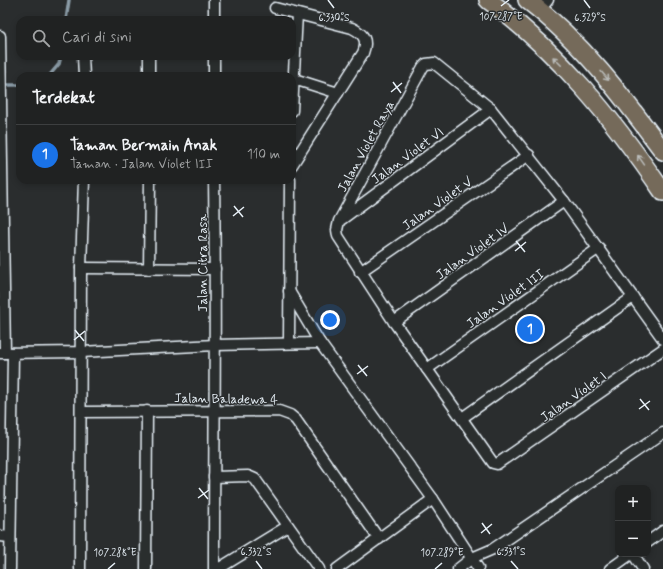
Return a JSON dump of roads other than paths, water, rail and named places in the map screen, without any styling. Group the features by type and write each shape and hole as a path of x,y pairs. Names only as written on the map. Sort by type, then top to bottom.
{"main road":[{"path":"488,0 511,17 543,46 592,96 628,141 663,192"},
{"path":"538,3 602,73 663,151"}],"street":[{"path":"214,0 214,16"},
{"path":"275,8 352,28 360,32 365,40 363,53 296,158"},
{"path":"0,36 6,353 13,373 5,536 10,569"},
{"path":"83,60 84,72"},
{"path":"149,60 149,72"},
{"path":"214,60 214,72"},
{"path":"294,72 295,60"},
{"name":"Jalan Violet Raya","path":"339,222 419,74 426,64 434,63 491,109 564,201 663,339"},
{"path":"296,80 338,93"},
{"name":"Jalan Violet VI","path":"339,222 491,109"},
{"name":"Jalan Violet V","path":"360,272 529,155"},
{"path":"80,569 81,268 84,184"},
{"path":"149,269 150,184"},
{"name":"Jalan Citra Rasa","path":"214,184 214,569"},
{"path":"289,342 290,184"},
{"name":"Jalan Violet IV","path":"394,322 564,201"},
{"path":"339,222 337,230 338,236 360,272 462,418 633,297"},
{"name":"Jalan Violet III","path":"427,369 598,248"},
{"path":"81,268 215,270"},
{"path":"289,290 320,343 432,499 478,569 492,550"},
{"path":"6,353 81,352 289,342 320,343"},
{"name":"Jalan Violet I","path":"462,418 493,463 498,464 663,349"},
{"name":"Jalan Baladewa 4","path":"81,412 214,410 279,411 290,415 296,420 379,539"},
{"path":"146,569 148,411"},
{"path":"458,569 472,558 492,550 663,433"},
{"path":"214,477 248,476 255,479 319,569"},
{"path":"337,569 432,499"},
{"path":"218,569 288,526"},
{"path":"651,540 663,531"},
{"path":"610,569 628,557"},
{"path":"634,557 643,569"}],"waterway":[{"path":"67,16 69,0"},
{"path":"52,72 59,64 60,60"},
{"path":"1,85 16,85"}],"place":[{"name":"Taman Bermain Anak","path":"530,329"}]}
